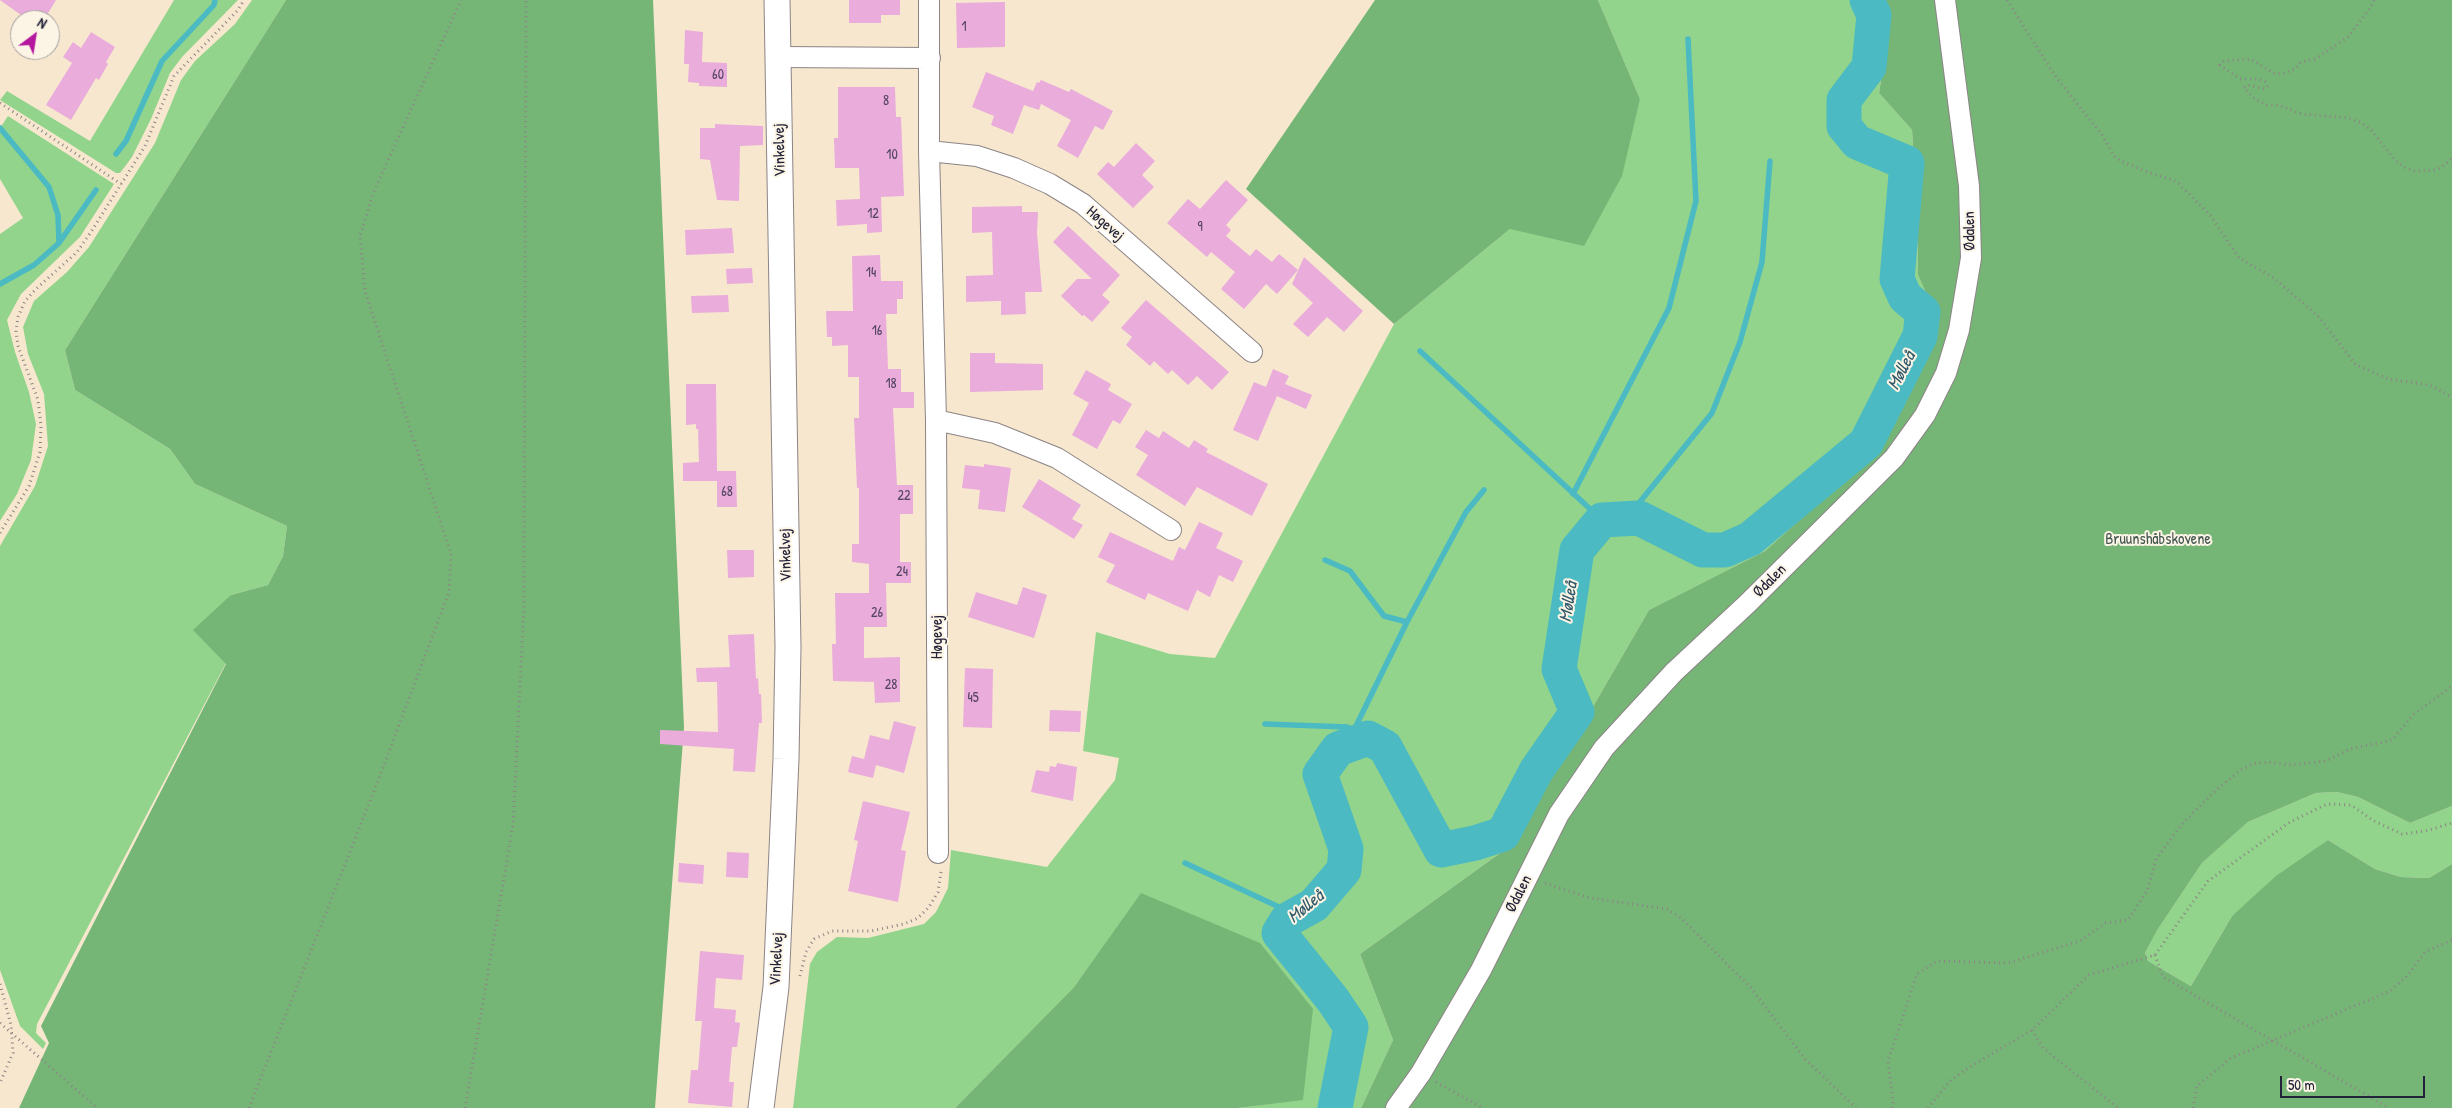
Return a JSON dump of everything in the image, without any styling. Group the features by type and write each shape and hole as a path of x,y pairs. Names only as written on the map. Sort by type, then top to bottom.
{"street":[{"name":"Vinkelvej","path":"761,1108 776,987 788,647 777,0"},
{"name":"Høgevej","path":"929,0 929,151 936,420 938,853"},
{"name":"Ødalen","path":"1396,1108 1420,1073 1481,970 1559,814 1604,748 1674,672 1747,604 1894,458 1925,415 1934,398 1946,372 1959,330 1971,258 1969,186 1945,0"},
{"path":"778,57 930,58"},
{"name":"Høgevej","path":"929,151 977,156 1014,168 1050,184 1083,204 1252,352"},
{"path":"936,420 995,433 1025,443 1057,458 1172,530"}],"path":[{"path":"0,533 29,486 40,452 41,426 38,400 18,346 16,330 18,316 26,301 35,290 77,252 145,146 174,76 238,10 244,0"},
{"path":"248,1108 381,773 449,592 451,554 365,290 360,236 374,191 461,0"},
{"path":"465,1108 513,825 524,607 526,0"},
{"path":"2007,0 2056,78 2102,135 2115,157 2120,161 2154,175 2171,179 2178,184 2210,214 2239,258 2274,278 2319,317 2356,365 2389,380 2428,385 2452,397"},
{"path":"2374,0 2371,7 2348,37 2314,59 2301,62 2282,74 2273,74 2251,59 2224,61 2220,65 2240,79 2258,79 2266,82 2267,86 2265,89 2248,85 2244,88 2254,98 2269,106 2278,105 2302,114 2348,118 2362,123 2371,130 2396,161 2404,167 2415,171 2435,170 2442,167 2452,158"},
{"path":"0,103 121,184"},
{"path":"1892,1108 1888,1061 1917,974 1937,961 2008,963 2080,941 2106,923 2128,920 2147,891 2156,859 2182,824 2216,790 2241,770 2252,764 2268,762 2288,765 2326,761 2350,750 2392,740 2413,715 2452,686"},
{"path":"1928,1108 1950,1081 1968,1068 2032,1030 2089,975 2155,956 2208,881 2290,822 2327,804 2351,805 2374,821 2402,834 2426,831 2452,822"},
{"path":"800,979 806,952 814,939 832,931 871,931 904,924 918,918 929,907 938,892 942,868 938,853"},
{"path":"1528,878 1590,898 1667,909 1681,918 1751,988 1805,1059 1856,1108"},
{"path":"2193,1108 2197,1086 2214,1069 2231,1058 2390,991 2408,975 2425,952 2452,940"},
{"path":"2155,956 2163,977 2388,1108"},
{"path":"0,984 12,1034 13,1053 0,1083"},
{"path":"0,1023 97,1108"},
{"path":"2032,1030 2043,1048 2118,1108"},
{"path":"1420,1073 1483,1108"}],"green space":[{"path":"174,0 238,0 182,57 170,73 151,119 132,157 120,173 116,173 0,100 7,91 90,141"},
{"path":"252,0 286,0 65,350 75,390 170,449 195,484 287,526 283,556 268,585 231,595 226,663 37,1024 36,1033 46,1043 43,1049 20,1026 0,970 0,546 35,486 48,446 44,394 28,354 23,327 34,301 67,272 89,247 155,143 181,80 195,61 235,24"},
{"path":"286,0 653,0 684,727 655,1108 19,1108 49,1043 41,1026 226,664 193,630 231,595 268,585 283,556 287,526 195,484 170,449 75,390 65,350"},
{"path":"1375,0 1598,0 1640,99 1622,176 1584,246 1510,229 1394,324 1246,189"},
{"path":"1598,0 1874,0 1886,49 1879,93 1912,130 1917,207 1918,275 1934,311 1912,376 1869,458 1765,551 1649,610 1514,843 1360,954 1393,1040 1361,1108 1238,1108 1303,1099 1141,894 1074,987 955,1108 793,1108 810,964 817,952 837,937 868,938 924,924 936,912 948,888 951,850 1047,867 1115,780 1119,758 1083,751 1096,632 1170,654 1215,658 1394,324 1510,229 1640,99"},
{"name":"Bruunshåbskovene","path":"1874,0 2452,0 2452,806 2410,823 2358,797 2337,792 2316,793 2248,822 2202,863 2158,929 2145,953 2148,961 2191,986 2232,916 2276,876 2328,840 2375,869 2401,877 2429,878 2452,864 2452,1108 1361,1108 1393,1040 1360,954 1514,843 1649,610 1765,551 1869,458 1912,376 1934,311 1918,275 1917,207 1912,130 1879,93 1886,49"},
{"path":"8,116 114,184 80,237 21,294 7,320 15,352 29,392 36,424 31,460 17,494 0,521 0,234 23,218 0,179 0,128"},
{"path":"2337,792 2358,797 2410,823 2452,806 2452,864 2429,878 2401,877 2375,869 2328,840 2232,916 2191,986 2148,961 2145,953 2158,929 2202,863 2248,822 2316,793"},
{"path":"1141,893 1260,943 1313,1009 1303,1100 1238,1108 955,1108 1074,987"}],"building":[{"path":"0,0 56,0 50,10 14,10"},
{"path":"849,0 900,0 900,15 881,15 881,23 849,23"},
{"path":"1005,2 1005,47 957,48 956,3"},
{"path":"685,30 703,32 702,62 727,63 727,87 699,86 699,83 688,82 689,64 684,64"},
{"path":"91,32 115,47 106,62 108,64 99,80 96,78 71,120 46,105 72,63 63,57 73,42 81,48"},
{"path":"986,72 1033,91 1037,82 1039,83 1041,80 1069,92 1071,89 1113,111 1103,130 1095,126 1078,158 1057,146 1071,120 1041,104 1039,110 1024,105 1013,134 991,125 994,116 972,107"},
{"path":"838,87 895,87 896,117 901,117 904,196 881,197 882,232 867,233 867,224 837,226 836,200 860,199 859,168 835,168 834,138 838,138"},
{"path":"715,124 763,126 763,145 740,146 739,201 717,200 710,160 700,159 700,128 715,128"},
{"path":"1136,143 1155,161 1142,175 1154,187 1133,208 1097,174 1108,162 1114,167"},
{"path":"1226,180 1248,200 1226,225 1231,230 1226,236 1250,256 1256,249 1272,262 1279,254 1298,270 1277,294 1266,284 1244,309 1221,289 1235,272 1211,252 1207,257 1167,223 1188,199 1200,209"},
{"path":"1022,206 1022,212 1038,212 1037,233 1042,292 1025,292 1026,314 1001,315 1001,301 966,302 966,276 993,275 992,232 972,233 972,207"},
{"path":"1068,226 1120,275 1102,295 1110,302 1092,322 1084,315 1082,316 1061,296 1077,279 1092,279 1053,242"},
{"path":"732,228 734,253 686,255 685,230"},
{"path":"880,255 881,281 903,281 903,299 897,299 897,314 886,314 888,369 901,369 901,392 914,392 914,408 893,408 897,485 913,485 913,514 900,514 900,562 911,562 911,583 886,583 887,627 864,627 864,658 900,657 900,702 875,703 874,682 833,681 832,644 836,644 835,593 869,593 869,564 852,562 852,544 859,544 859,488 857,488 854,418 859,418 859,377 848,377 848,345 832,346 832,337 827,337 826,311 853,311 852,256"},
{"path":"1304,257 1363,311 1344,332 1327,317 1308,337 1293,324 1313,303 1292,284"},
{"path":"752,268 753,283 727,284 726,269"},
{"path":"728,295 729,312 692,313 691,296"},
{"path":"1146,300 1229,372 1212,390 1197,376 1188,385 1172,370 1168,374 1154,361 1150,366 1126,345 1132,337 1121,328"},
{"path":"970,353 995,353 995,363 1043,364 1043,390 970,392"},
{"path":"1273,369 1289,376 1285,384 1312,395 1306,409 1277,396 1258,441 1233,430 1254,382 1266,387"},
{"path":"1086,370 1111,384 1108,390 1132,404 1120,424 1113,420 1097,449 1072,435 1089,403 1073,394"},
{"path":"686,384 716,384 717,471 736,471 737,507 717,507 717,481 683,481 683,463 699,462 698,429 696,429 696,424 686,425"},
{"path":"1146,430 1159,438 1163,431 1189,448 1194,440 1208,449 1206,452 1268,484 1252,516 1197,487 1185,506 1136,475 1148,455 1135,447"},
{"path":"984,464 1011,468 1005,512 978,509 980,490 962,488 965,465 984,467"},
{"path":"1039,479 1081,505 1072,519 1083,525 1074,539 1022,507"},
{"path":"1199,522 1223,533 1216,548 1243,561 1233,582 1219,575 1210,597 1197,590 1188,611 1148,593 1145,600 1106,582 1115,565 1098,557 1110,532 1173,561 1179,547 1185,550"},
{"path":"727,550 754,550 754,577 728,578"},
{"path":"1023,587 1047,595 1034,638 968,617 976,592 1017,605"},
{"path":"754,634 756,679 758,678 759,694 761,694 762,723 759,723 755,772 733,771 734,749 660,744 660,730 718,732 717,682 697,682 696,668 730,667 728,635"},
{"path":"965,668 993,669 992,728 963,727"},
{"path":"1050,710 1081,711 1080,732 1049,731"},
{"path":"894,721 916,727 904,773 876,765 873,778 848,772 852,756 864,759 870,735 889,740"},
{"path":"1057,763 1077,767 1073,801 1031,792 1036,770 1049,772 1050,766 1056,767"},
{"path":"863,801 910,812 901,850 906,851 898,902 848,891 858,841 854,840"},
{"path":"727,852 749,853 748,878 726,877"},
{"path":"679,863 704,865 703,884 678,882"},
{"path":"700,951 744,955 742,980 716,978 714,1008 736,1010 735,1022 740,1023 737,1047 732,1047 729,1082 734,1082 732,1107 688,1103 691,1070 698,1070 702,1021 695,1021"}],"waterway":[{"path":"116,154 126,141 162,61 214,5 215,0"},
{"name":"Mølleå","path":"1335,1108 1351,1027 1333,1000 1279,933 1287,920 1314,905 1344,870 1346,849 1320,774 1338,749 1368,738 1385,747 1441,850 1475,843 1503,834 1536,771 1577,712 1559,669 1577,550 1602,520 1639,518 1703,550 1725,550 1750,539 1866,443 1920,336 1923,312 1905,297 1897,279 1907,163 1857,142 1844,126 1844,100 1869,67 1874,15 1867,0"},
{"path":"1573,494 1669,308 1696,201 1688,39"},
{"path":"0,128 49,187 58,215 59,243"},
{"path":"1626,519 1712,413 1740,342 1762,262 1770,161"},
{"path":"0,284 34,265 59,243 96,190"},
{"path":"1420,351 1602,520"},
{"path":"1354,730 1407,622 1466,512 1484,490"},
{"path":"1325,560 1350,571 1384,616 1407,622"},
{"path":"1265,724 1347,727 1368,738"},
{"path":"1185,863 1296,915"}]}
